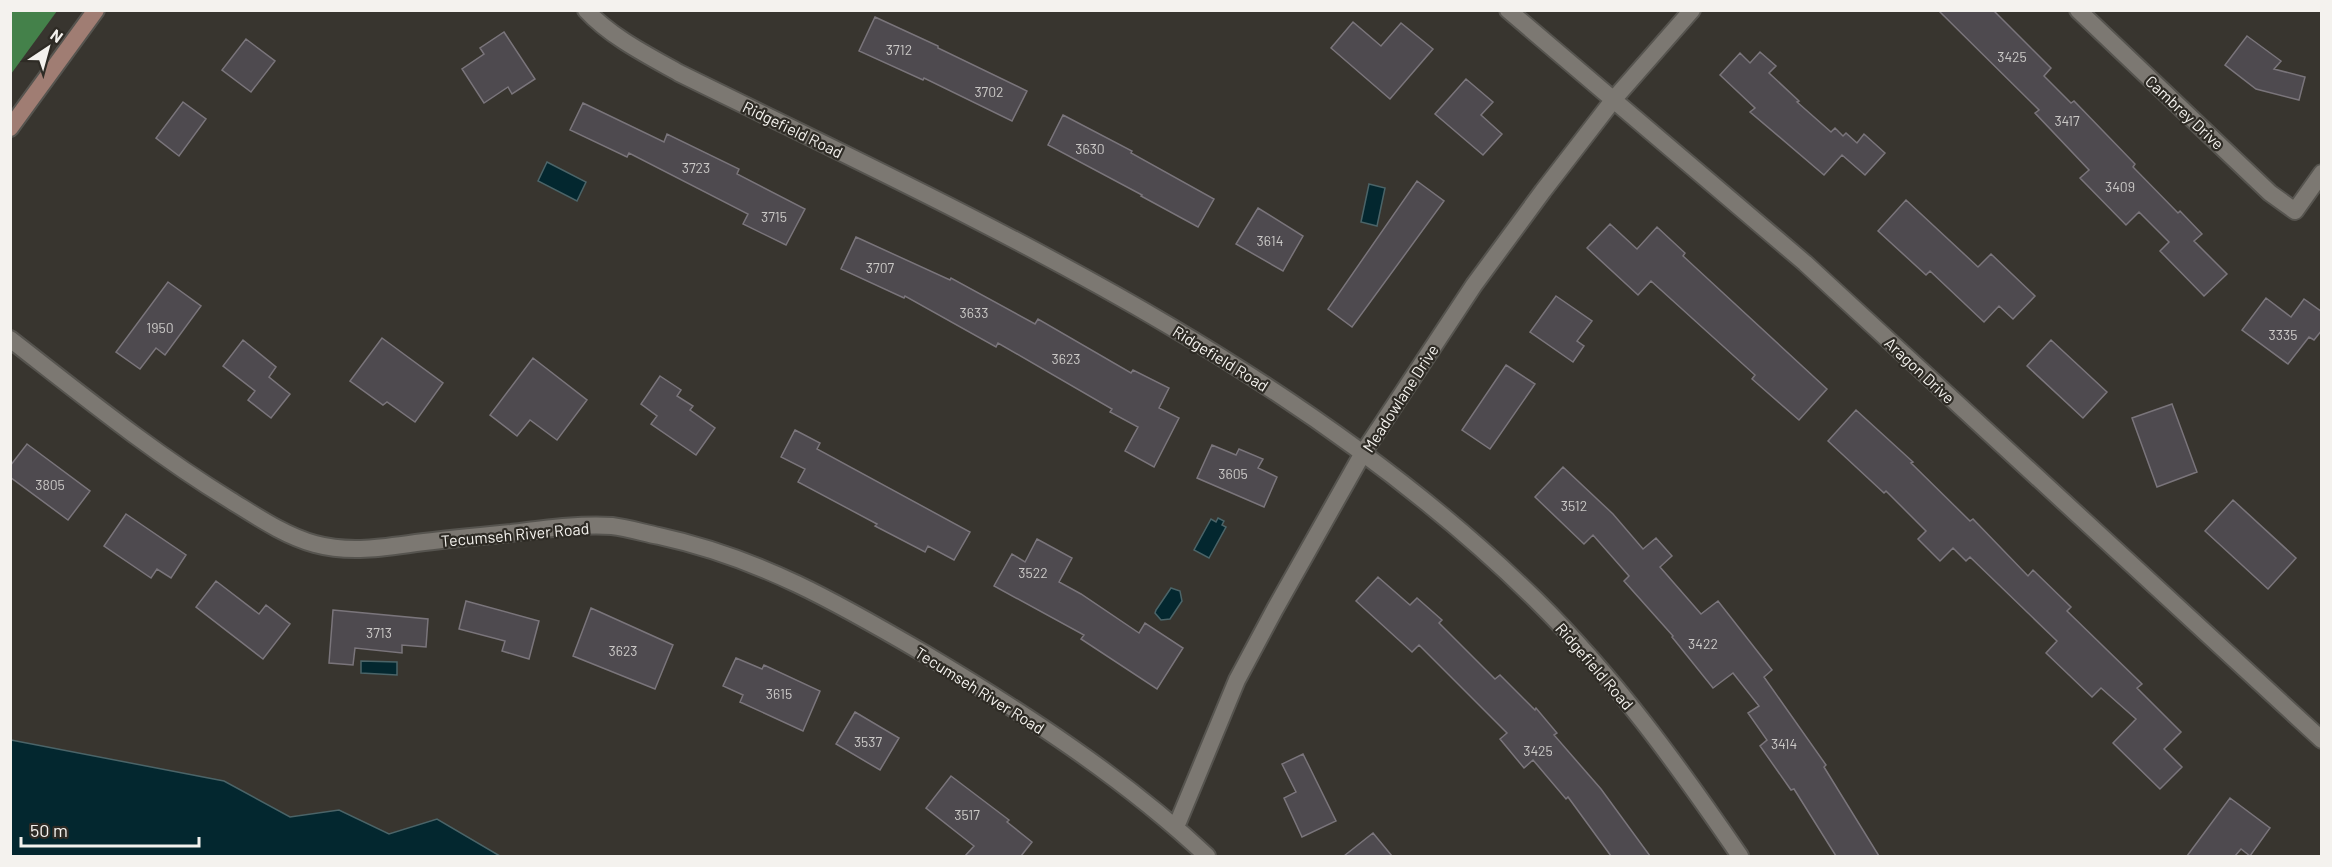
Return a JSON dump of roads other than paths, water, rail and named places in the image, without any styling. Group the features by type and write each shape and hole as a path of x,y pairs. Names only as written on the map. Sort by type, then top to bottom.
{"main road":[{"path":"10,128 96,10"}],"street":[{"name":"Ridgefield Road","path":"586,10 593,18 634,48 679,73 987,226 1170,326 1286,399 1363,453 1468,537 1535,599 1606,674 1682,772 1740,856"},
{"name":"Aragon Drive","path":"1508,10 1804,263 2322,740"},
{"name":"Meadowlane Drive","path":"1176,827 1237,680 1363,453 1474,285 1614,99 1692,10"},
{"name":"Cambrey Drive","path":"2078,10 2270,193 2295,211 2322,173"},
{"name":"Tecumseh River Road","path":"10,339 134,436 180,468 257,517 315,544 376,550 415,543 573,526 615,526 688,542 774,572 844,606 987,691 1122,783 1176,827 1207,856"}],"water":[{"path":"547,162 586,182 577,201 538,181"},
{"path":"1369,184 1385,188 1377,226 1361,222"},
{"path":"1218,518 1224,521 1222,525 1226,527 1209,558 1194,550 1211,519 1216,522"},
{"path":"1171,588 1180,591 1182,601 1170,619 1161,620 1155,613"},
{"path":"361,661 397,662 397,675 361,673"},
{"path":"11,740 224,781 290,817 339,810 389,834 437,819 500,856 11,856"}]}
